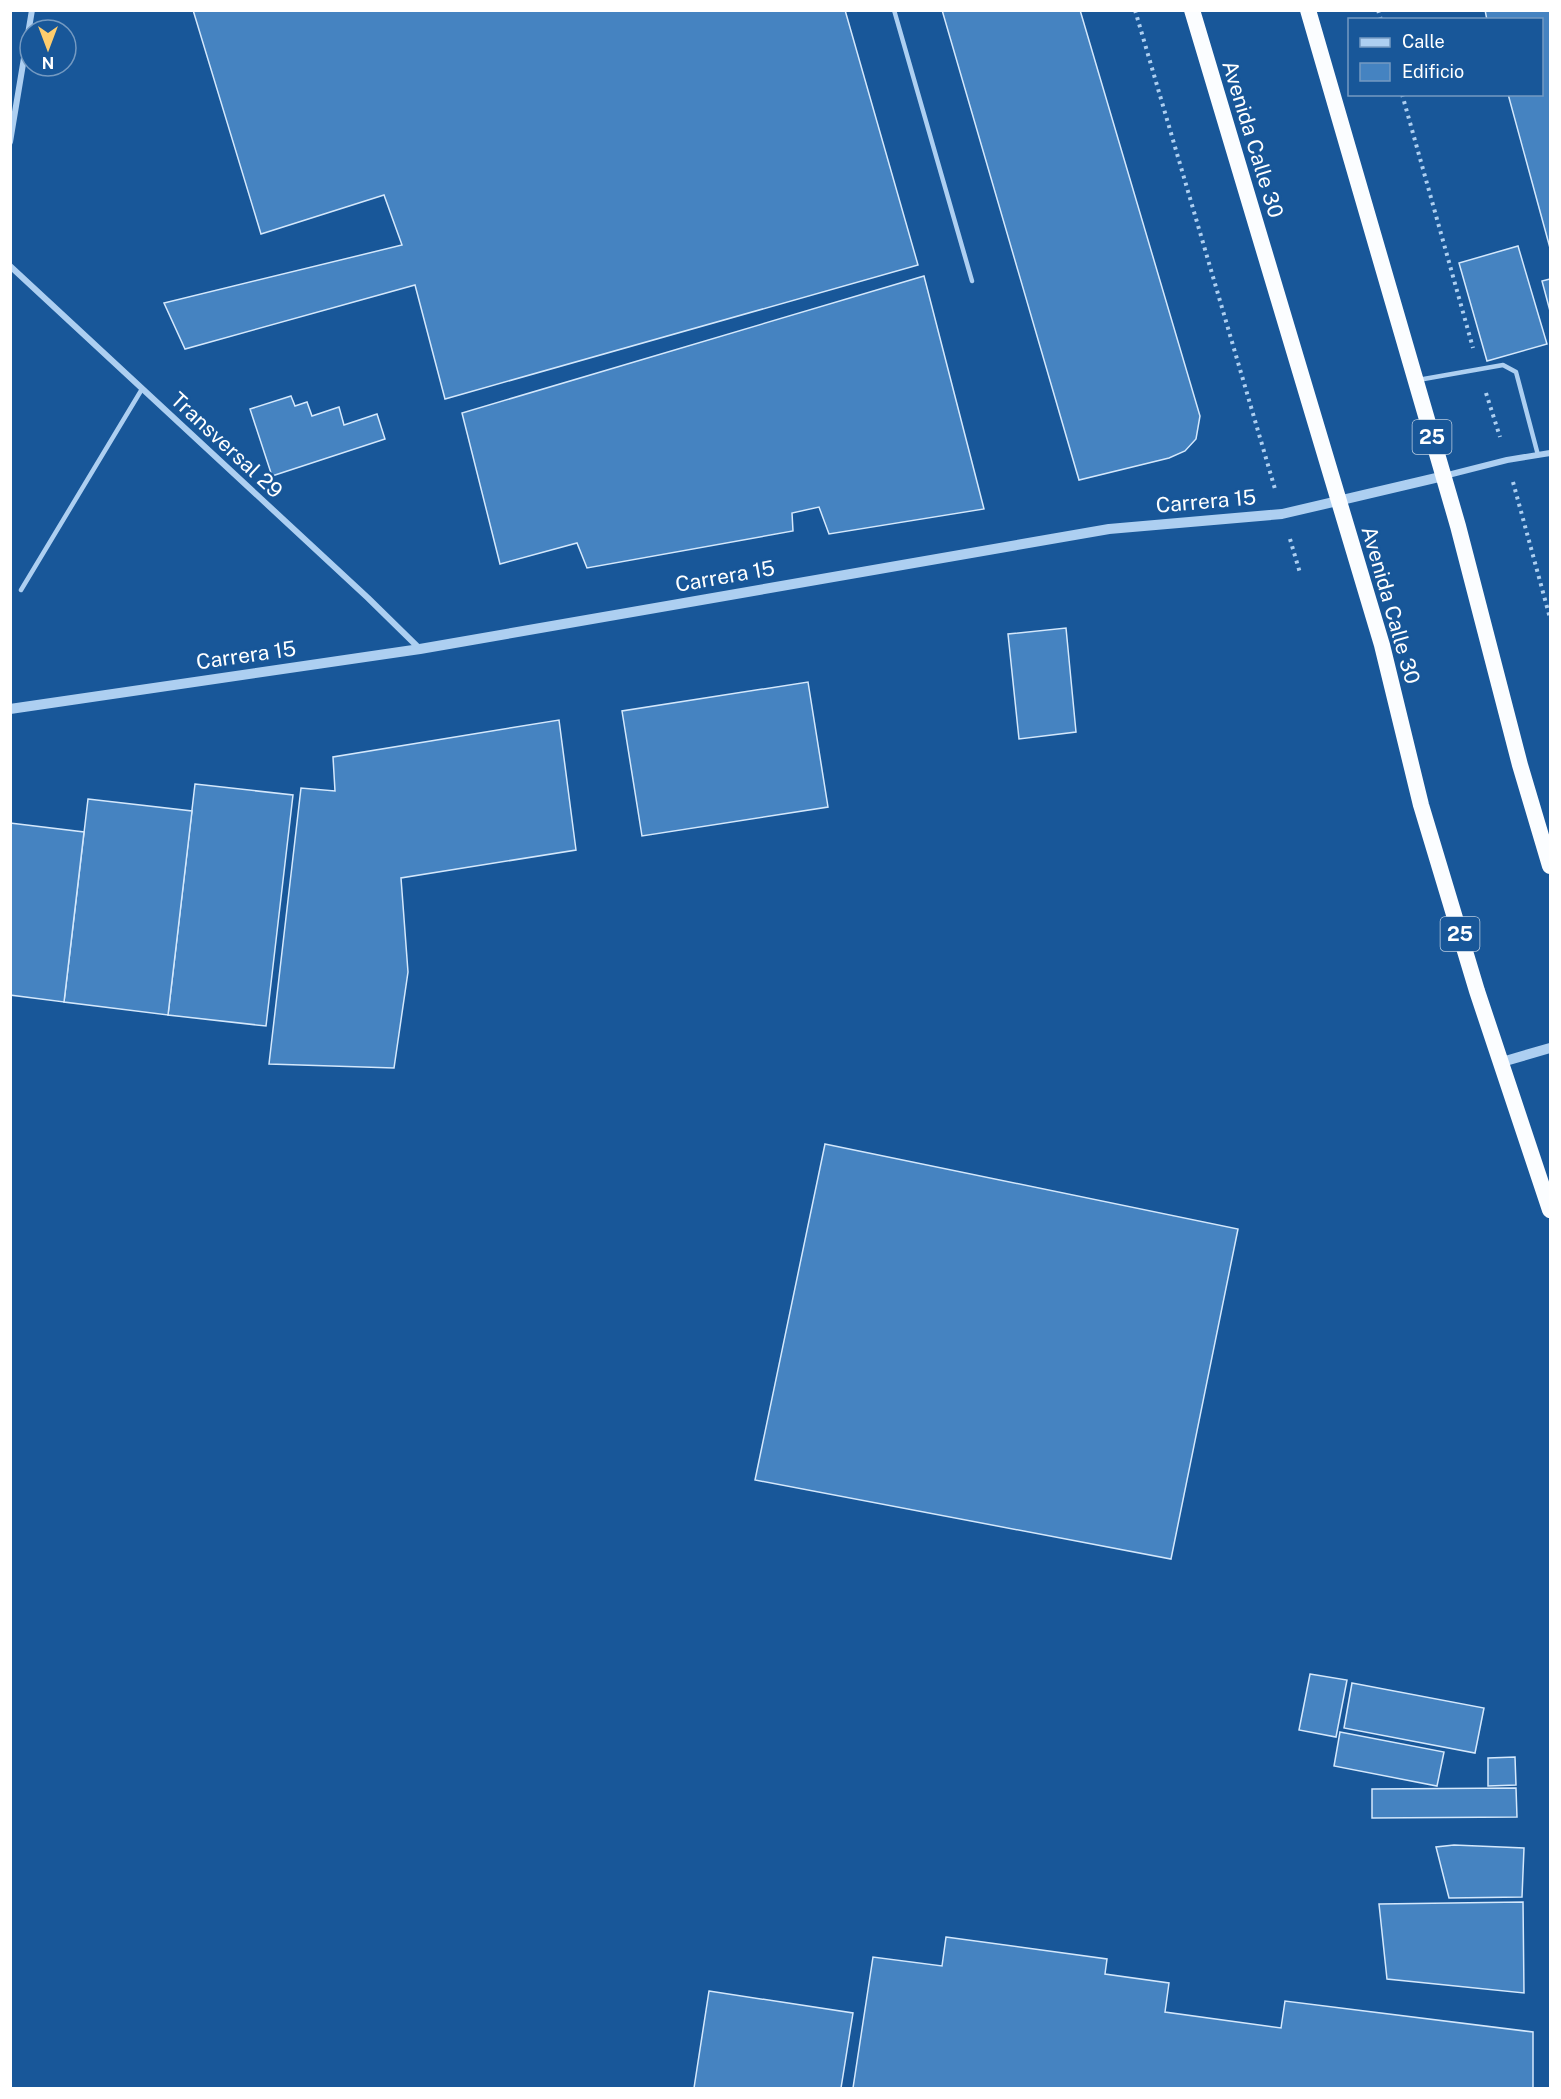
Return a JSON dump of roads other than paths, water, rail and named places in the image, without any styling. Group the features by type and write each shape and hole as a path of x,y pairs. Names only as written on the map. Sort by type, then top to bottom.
{"highway":[{"name":"Avenida Calle 30","path":"1192,10 1382,645 1421,805 1477,991 1551,1210"},
{"name":"25","path":"1308,10 1444,476 1520,765 1551,866"}],"street":[{"path":"10,142 32,10"},
{"name":"Transversal 29","path":"10,266 420,649"},
{"path":"1444,476 1551,453"},
{"name":"Carrera 15","path":"10,709 420,649 1108,529 1282,513 1444,476"},
{"path":"1502,1062 1551,1048"}],"lane":[{"path":"894,10 972,281"},
{"path":"1416,380 1503,365 1516,372 1539,455"},
{"path":"21,590 142,389"}]}
